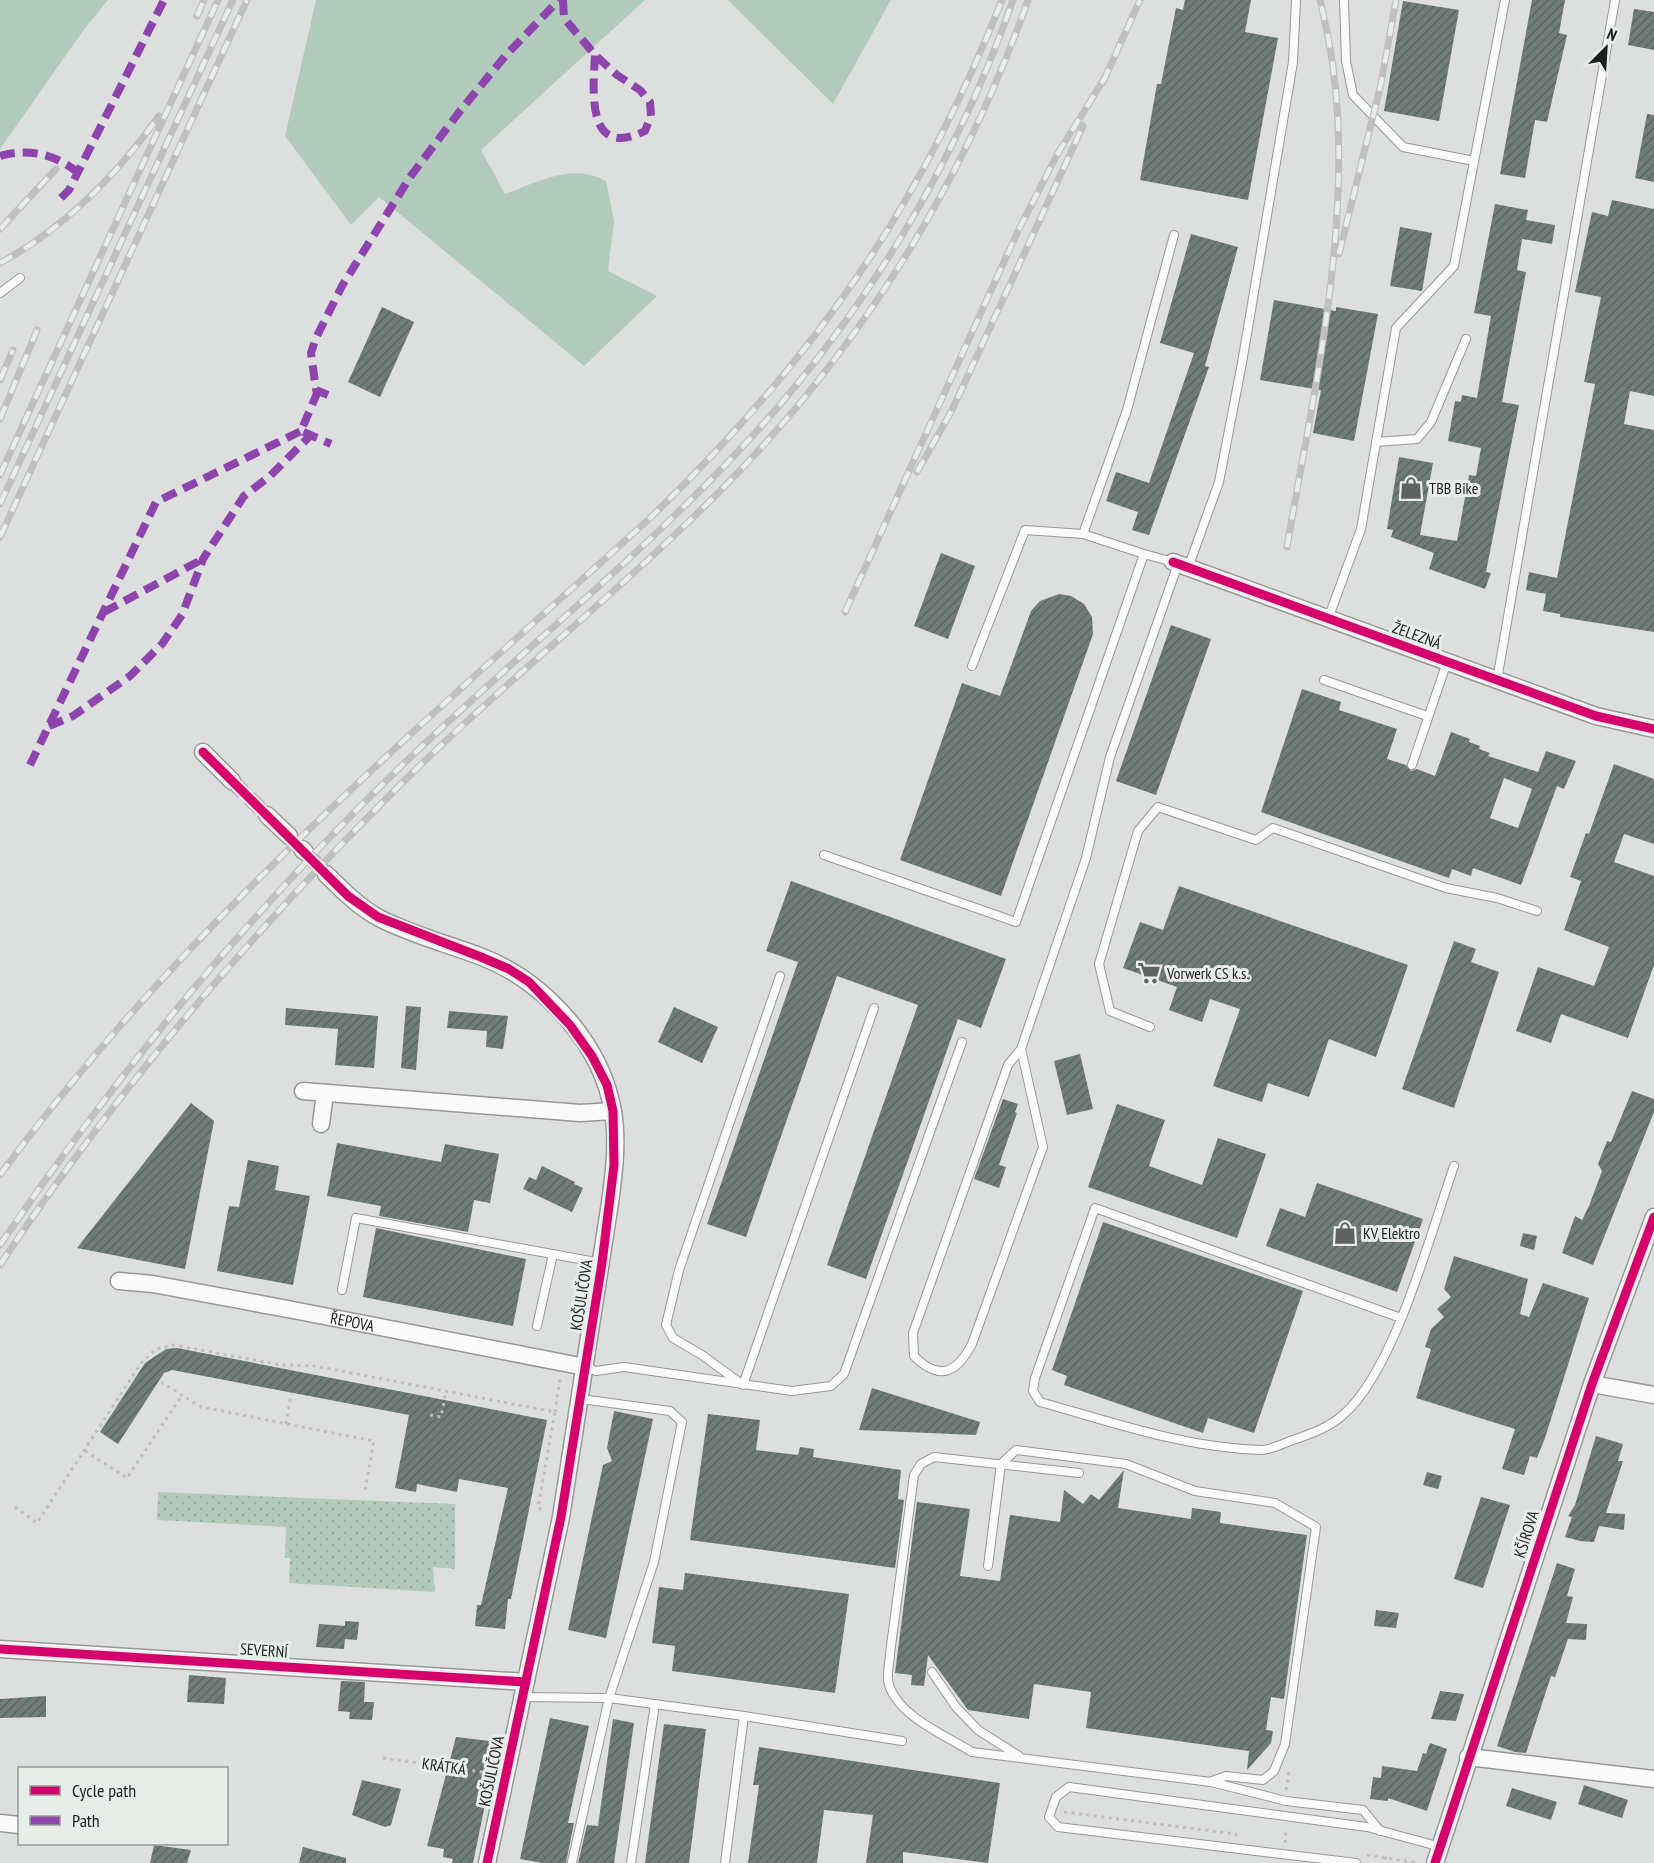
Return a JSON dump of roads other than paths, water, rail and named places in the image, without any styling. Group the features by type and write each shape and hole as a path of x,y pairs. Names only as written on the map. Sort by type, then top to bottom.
{"street":[{"name":"ŽELEZNÁ","path":"1180,565 1596,716 1654,729"},
{"path":"203,752 232,781"},
{"path":"267,815 289,836"},
{"name":"KOŠULIČOVA","path":"326,874 348,896 378,917 509,969 529,982 570,1024 592,1056 607,1085 613,1111 614,1165 602,1263 581,1399 561,1517 487,1863"},
{"path":"303,1091 580,1113 613,1111"},
{"path":"321,1124 325,1093"},
{"name":"KŠÍROVA","path":"1438,1855 1468,1757 1592,1384 1654,1217"},
{"name":"ŘEPOVA","path":"119,1281 153,1284 269,1305 585,1367"},
{"path":"1592,1384 1654,1395"},
{"name":"SEVERNÍ","path":"0,1649 525,1690"},
{"path":"1468,1757 1654,1779"},
{"path":"0,1823 18,1825"}],"lane":[{"path":"1021,1050 1043,1146 972,1344 962,1363 947,1372 927,1369 914,1356 913,1333 972,1161 1008,1065 1021,1050 1086,858 1110,757 1180,565 1219,482 1242,363 1293,62 1296,0"},
{"path":"1344,0 1346,61 1353,95 1403,147 1474,161"},
{"path":"1328,619 1361,529 1395,328 1454,266 1505,0"},
{"path":"1497,680 1615,0"},
{"path":"1083,534 1127,410 1174,235"},
{"path":"0,293 20,278"},
{"path":"1376,442 1417,439 1431,422 1466,339"},
{"path":"972,666 1025,530 1083,534 1180,565"},
{"path":"824,855 1016,922 1144,554"},
{"path":"1412,765 1447,662"},
{"path":"1324,680 1428,716"},
{"path":"1150,1027 1110,1011 1098,964 1138,831 1158,807 1256,840 1273,828 1446,888 1497,898 1537,911"},
{"path":"743,1385 702,1355 673,1338 666,1325 680,1270 780,976"},
{"path":"743,1385 874,1008"},
{"path":"585,1367 596,1371 624,1367 792,1391 831,1386 844,1374 962,1042"},
{"path":"1401,1318 1095,1208 1035,1378 1033,1391 1040,1402 1181,1442 1264,1450 1323,1429 1344,1414 1358,1399 1383,1356 1401,1318 1454,1166"},
{"path":"342,1290 356,1218 602,1263"},
{"path":"537,1326 552,1254"},
{"path":"572,1862 609,1698 654,1562 681,1422 670,1412 581,1399"},
{"path":"988,1566 1001,1464 1016,1450 1126,1464 1196,1491 1275,1503 1316,1527 1285,1744 1274,1770 1263,1780 1226,1776 1211,1782"},
{"path":"1079,1473 934,1457 921,1464 914,1475 888,1681 902,1708 972,1752 1211,1782 1286,1801 1363,1810 1380,1831"},
{"path":"932,1672 956,1707 978,1730 1022,1758"},
{"path":"525,1690 609,1698 744,1716 902,1741"},
{"path":"631,1863 655,1704"},
{"path":"725,1863 744,1716"},
{"path":"1356,1863 1058,1827 1049,1817 1056,1797 1069,1787 1286,1814 1380,1831 1438,1855"}],"tunnel":[{"path":"232,781 267,815"},
{"path":"305,852 326,874"}],"railway":[{"path":"197,16 204,0"},
{"path":"0,475 218,0"},
{"path":"0,504 233,0"},
{"path":"0,537 247,0"},
{"path":"0,1175 71,1084 147,996 226,912 392,752 649,519 761,402 810,342 855,280 897,215 935,148 970,76 1002,0"},
{"path":"0,1245 135,1060 183,1001 284,886 336,831 434,735 616,571 704,487 789,394 867,290 935,178 990,61 1013,0"},
{"path":"0,1265 44,1201 137,1077 236,958 288,901 341,844 435,751 639,568 718,493 769,439 816,383 860,325 901,264 938,201 972,136 1002,69 1028,0"},
{"path":"1103,82 1140,0"},
{"path":"1287,547 1319,369 1335,247 1338,126 1333,67 1320,0"},
{"path":"1339,254 1381,84 1396,0"},
{"path":"845,612 1018,231 1058,153 1106,76"},
{"path":"0,263 46,234 88,199 125,159 159,116"},
{"path":"917,472 952,410 1083,126"},
{"path":"0,229 56,169"},
{"path":"0,419 37,330"},
{"path":"0,380 13,350"}],"place":[{"name":"TBB Bike","path":"1411,488"},
{"name":"Vorwerk CS k.s.","path":"1149,973"},
{"name":"KV Elektro","path":"1345,1233"}]}
